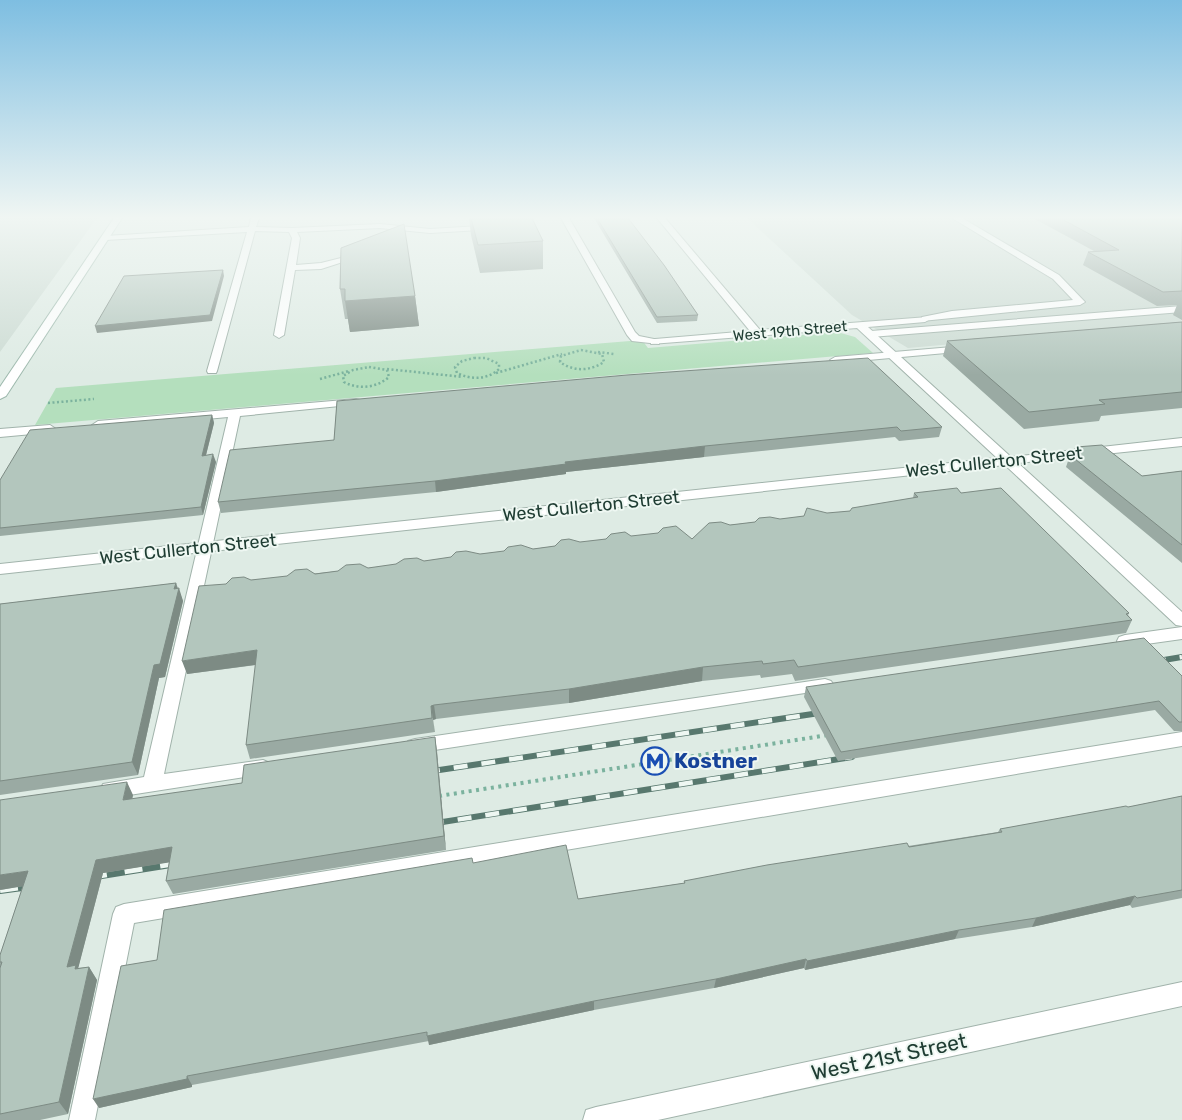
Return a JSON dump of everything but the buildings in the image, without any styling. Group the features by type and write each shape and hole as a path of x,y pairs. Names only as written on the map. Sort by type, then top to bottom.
{"street":[{"path":"0,396 84,270"},
{"path":"212,371 240,270"},
{"path":"279,335 291,270"},
{"name":"West 19th Street","path":"595,270 630,333 636,339 655,342 925,320 952,314 1080,302 1056,277 1045,270"},
{"path":"705,270 758,334"},
{"path":"871,334 1182,309"},
{"path":"860,325 1182,621"},
{"path":"818,362 974,348"},
{"path":"81,426 364,402"},
{"path":"152,784 235,413"},
{"path":"0,433 62,428"},
{"name":"West Cullerton Street","path":"0,569 1182,442"},
{"path":"1111,643 1182,633"},
{"path":"399,748 844,682"},
{"path":"82,1120 124,914 1182,738"},
{"path":"95,792 281,765"},
{"name":"West 21st Street","path":"596,1120 1182,994"}],"path":[{"path":"384,368 389,372 389,378 373,386 355,387 346,384 343,379 345,374 358,368 374,366 469,377 493,374 564,354 587,350 602,354 605,359 601,364 592,368 572,368 560,362 561,356 564,354"},
{"path":"469,377 457,373 455,367 462,361 474,358 486,358 499,364 499,369 493,374"},
{"path":"432,797 834,734"}],"shaded area":[{"path":"0,270 59,270 0,352"},
{"path":"804,270 1182,270 1182,324 908,348 852,315"}],"green space":[{"path":"837,332 855,337 873,353 35,425 56,388 642,340 648,348"}],"railway":[{"path":"1152,662 1182,657"},
{"path":"426,772 826,712"},
{"path":"430,824 852,757"},
{"path":"89,877 183,862"},
{"path":"0,890 37,885"}],"place":[{"name":"Kostner","path":"655,761"}]}
